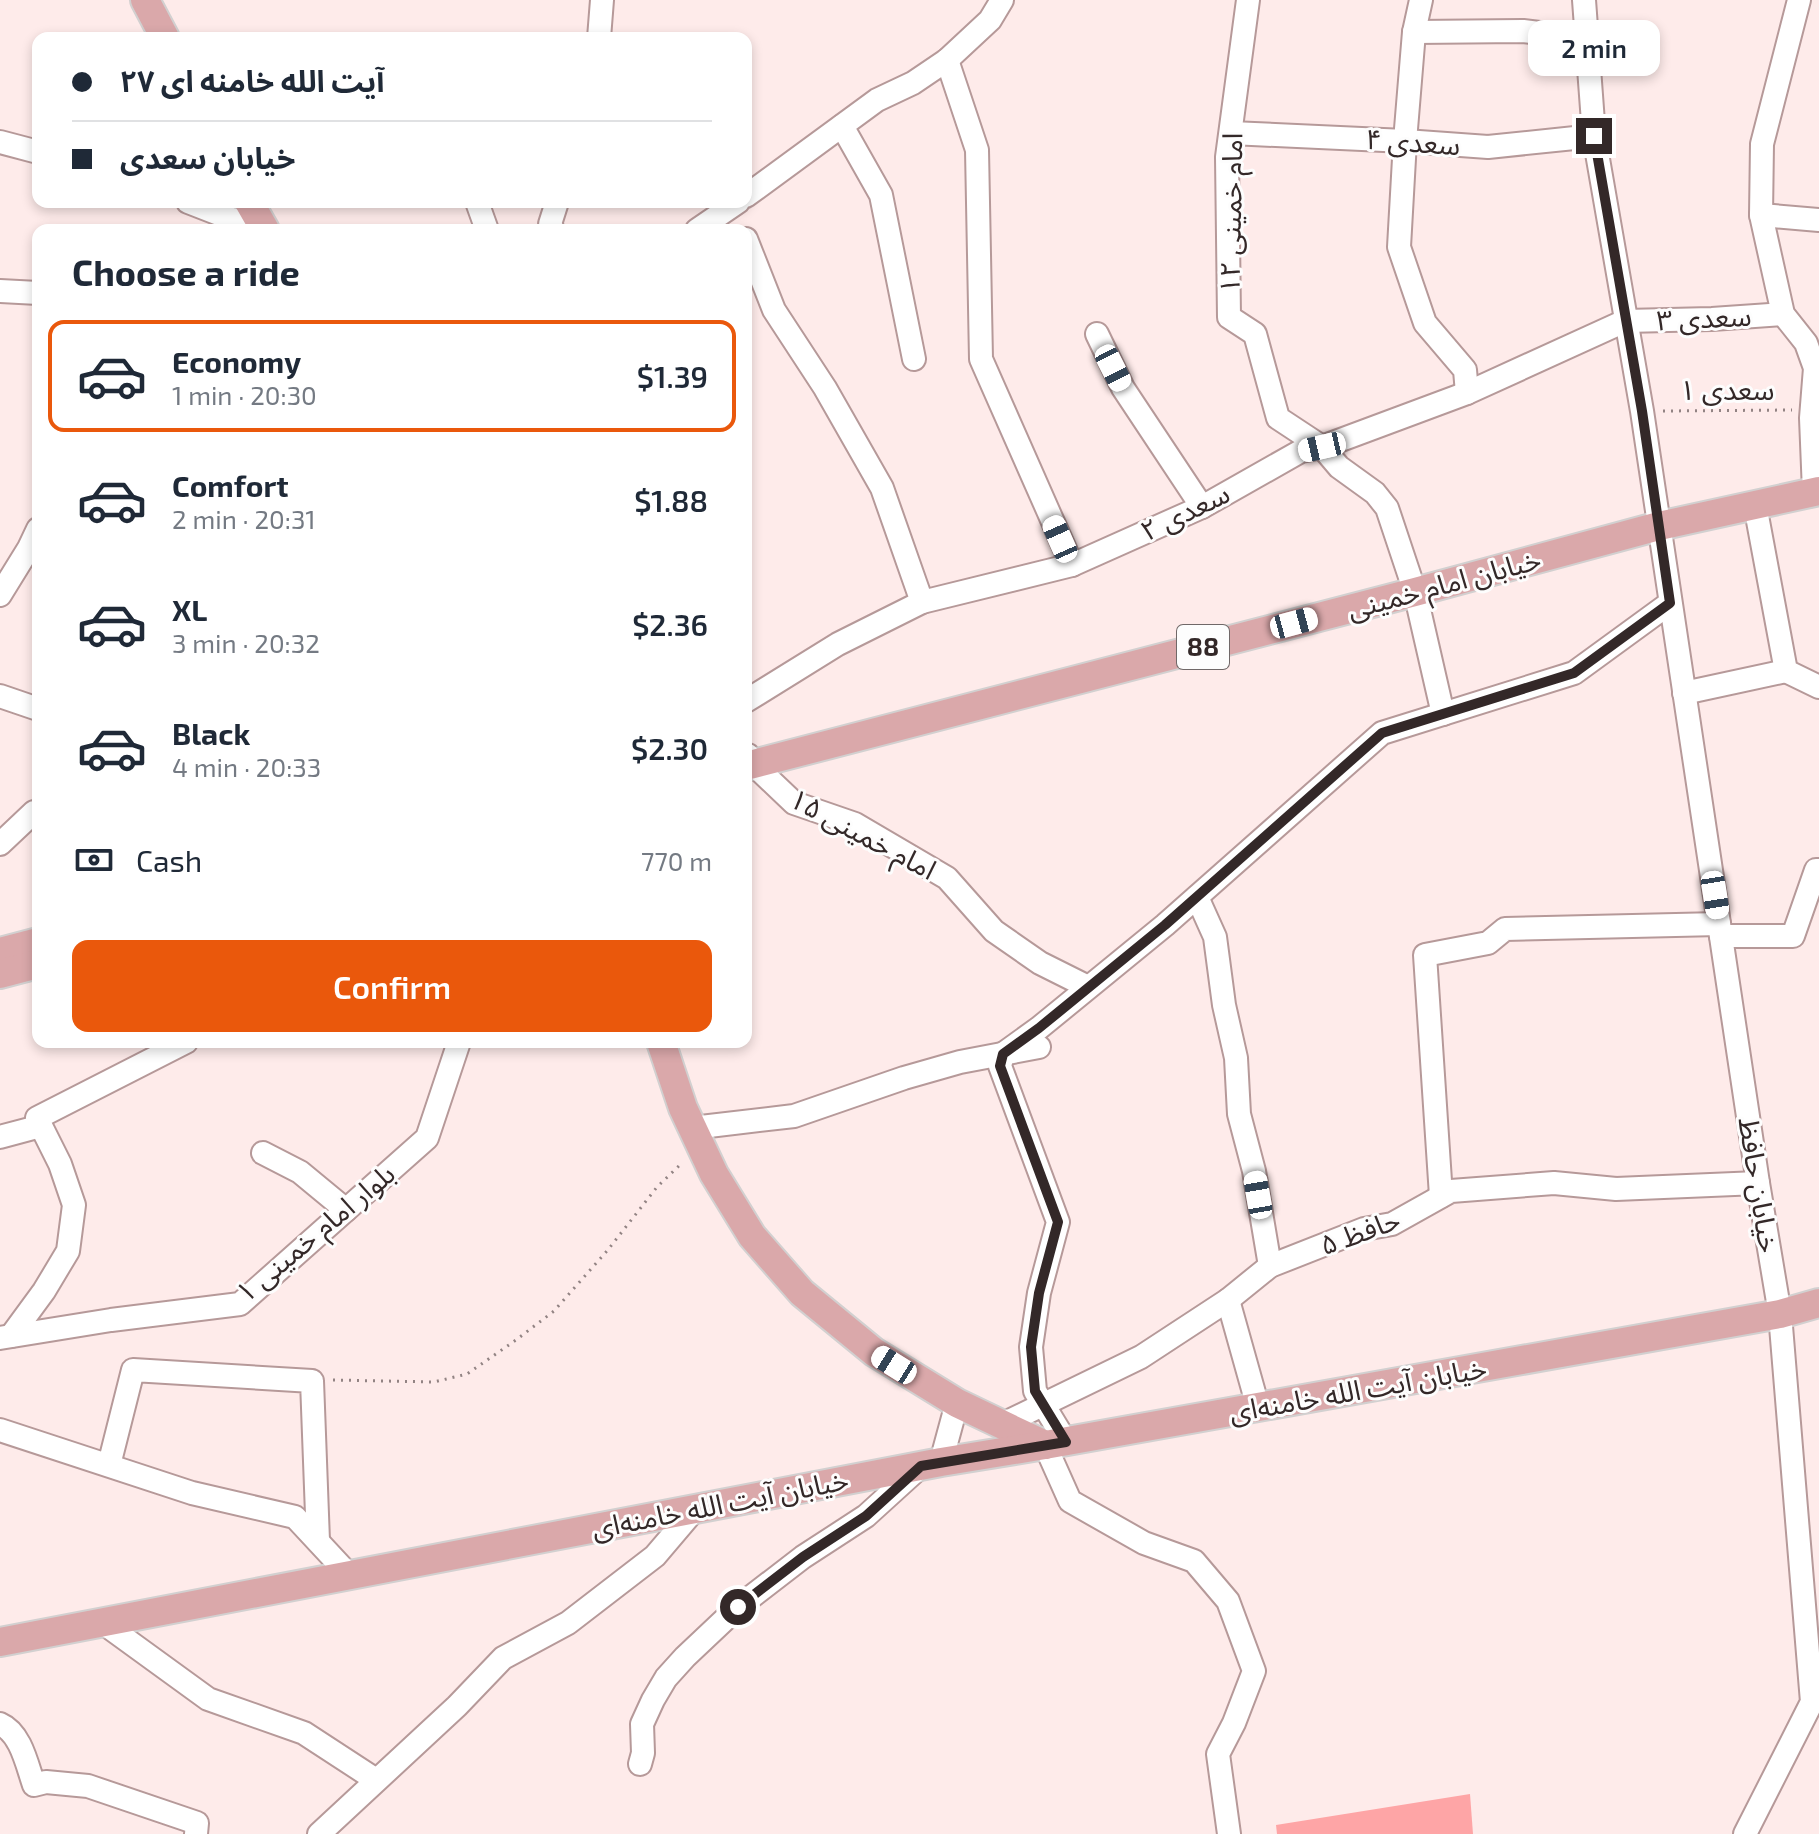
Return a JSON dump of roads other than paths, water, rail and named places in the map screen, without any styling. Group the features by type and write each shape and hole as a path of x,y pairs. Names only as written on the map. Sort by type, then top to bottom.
{"main road":[{"path":"145,0 162,32"},
{"name":"خیابان امام خمینی","path":"752,760 1415,592 1659,526 1817,491"},
{"path":"0,952 32,944"},
{"path":"0,974 32,966"},
{"path":"663,1048 683,1108 714,1174 752,1236 802,1293 874,1352 957,1403 1056,1444"},
{"name":"خیابان آیت الله خامنه‌ای","path":"0,1642 931,1464 1780,1314 1819,1303"}],"street":[{"path":"599,32 602,0"},
{"path":"752,190 877,100 913,83 947,60 990,20 1002,0"},
{"name":"امام خمینی ۱۲","path":"1248,0 1227,157 1229,317 1255,334 1278,418 1322,447 1339,467 1375,493 1387,508 1415,592 1443,714"},
{"path":"1421,0 1414,32 1399,247 1425,323 1465,370 1467,393"},
{"name":"خیابان حافظ","path":"1584,0 1594,136 1642,411 1780,1314 1815,1693 1745,1834"},
{"path":"1799,0 1762,144 1761,215 1783,314 1806,343 1815,368 1817,491"},
{"path":"1414,32 1523,31 1588,39"},
{"path":"947,60 977,150 981,359 1072,565"},
{"path":"842,126 881,195 914,359"},
{"name":"سعدی ۴","path":"1231,133 1488,147 1594,136"},
{"path":"0,142 32,150"},
{"path":"213,208 251,217"},
{"path":"705,224 727,208"},
{"path":"1761,215 1819,220"},
{"path":"752,254 774,310 825,388 882,488 922,602"},
{"path":"0,291 32,293"},
{"name":"سعدی ۳","path":"1625,321 1783,314"},
{"name":"سعدی ۲","path":"752,697 838,644 922,602 1072,565 1202,507 1301,451 1322,447 1467,393 1625,321"},
{"path":"1097,334 1123,388 1202,507"},
{"path":"1755,505 1786,671"},
{"path":"0,595 32,542"},
{"path":"1229,1834 1218,1754 1254,1671 1228,1601 1194,1561 1144,1543 1070,1501 1056,1444 1035,1391 1031,1347 1039,1293 1058,1222 1000,1066 1003,1054 1165,925 1382,733 1574,673 1670,603"},
{"path":"1684,693 1786,671 1819,687"},
{"path":"0,696 32,706"},
{"name":"امام خمینی ۱۵","path":"752,765 794,803 855,824 947,878 994,931 1040,963 1088,987"},
{"path":"0,844 32,814"},
{"path":"1441,1196 1425,955 1488,943 1505,929 1720,930 1793,936 1816,870 1819,870"},
{"path":"1197,897 1215,937 1224,1005 1236,1058 1239,1114 1254,1171 1270,1266"},
{"path":"696,1136 794,1116 960,1062 1039,1047"},
{"path":"5,1337 44,1291 68,1251 74,1205 60,1164 37,1118 174,1048"},
{"name":"بلوار امام خمینی ۱","path":"5,1337 240,1304 427,1138 457,1048"},
{"path":"0,1137 41,1126"},
{"path":"263,1153 300,1172 346,1210"},
{"name":"حافظ ۵","path":"1003,1424 1141,1357 1228,1300 1270,1266 1364,1229 1392,1224 1451,1191 1554,1183 1616,1189 1758,1183"},
{"path":"1228,1300 1258,1407"},
{"path":"109,1465 133,1370 312,1381 318,1541"},
{"path":"640,1764 643,1753 642,1724 666,1678 738,1607 803,1557 866,1516 931,1464 957,1403"},
{"path":"0,1430 192,1493 295,1517 349,1575"},
{"path":"319,1834 457,1706 503,1658 568,1623 655,1556 695,1509"},
{"path":"102,1622 208,1699 304,1733 376,1780"},
{"path":"0,1724 5,1725 20,1744 34,1785 46,1782 88,1786 197,1823 196,1834"}]}
